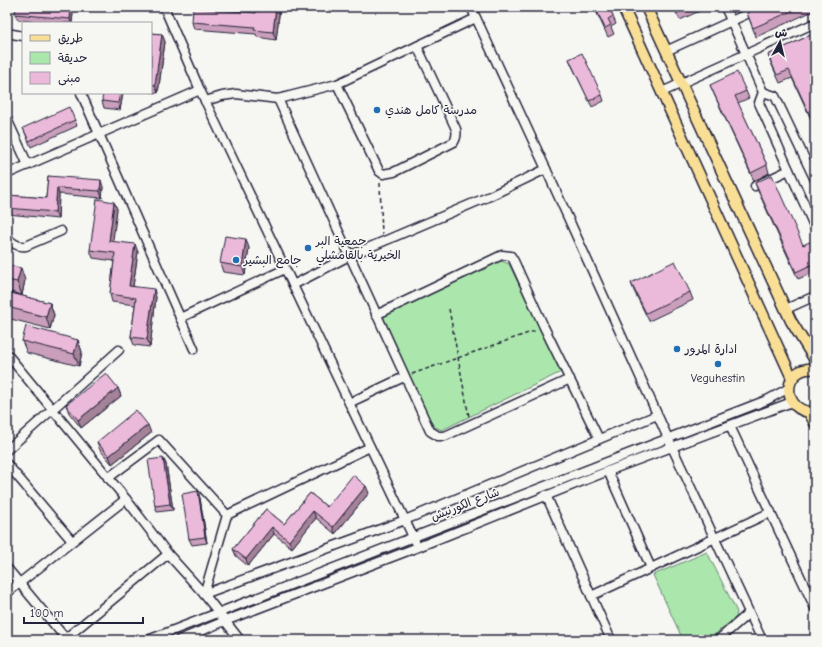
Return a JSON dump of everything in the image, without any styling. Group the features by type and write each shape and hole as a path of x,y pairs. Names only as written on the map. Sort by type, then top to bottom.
{"main road":[{"path":"623,7 792,378"},
{"path":"646,7 791,321 815,360"},
{"path":"815,369 805,369 800,371 792,378 789,388 792,402 797,407 812,412 815,423"}],"street":[{"path":"471,7 714,539 762,640"},
{"path":"725,7 763,92 759,103 815,228"},
{"path":"666,51 762,7"},
{"path":"167,8 205,101 418,547"},
{"path":"205,101 236,94 278,99 337,84 476,18"},
{"path":"662,92 815,23"},
{"path":"7,33 22,36"},
{"path":"337,84 379,171 383,174 394,172 454,142 457,138 456,129 417,46"},
{"path":"7,174 200,90"},
{"path":"763,92 775,96 815,180"},
{"path":"81,94 194,348"},
{"path":"278,99 404,377 432,434 445,436 570,379"},
{"path":"7,119 28,165"},
{"path":"807,162 815,158"},
{"path":"293,285 349,256 490,196 546,169"},
{"path":"755,186 789,170"},
{"path":"7,237 12,242 20,246 26,246 61,231"},
{"path":"376,315 505,255 513,258 544,327 599,439"},
{"path":"180,318 285,269"},
{"path":"786,309 815,296"},
{"path":"7,450 119,350"},
{"path":"7,354 126,499 168,554 204,594 240,640"},
{"path":"349,402 404,377"},
{"name":"شارع الكورنيش","path":"148,640 767,400 789,388"},
{"name":"شارع الكورنيش","path":"179,640 608,471 792,402"},
{"path":"204,594 405,520 657,414"},
{"path":"730,426 815,608"},
{"path":"108,478 159,440 227,515"},
{"path":"204,594 227,515 370,447"},
{"path":"7,464 72,541"},
{"path":"608,471 652,568"},
{"path":"546,496 611,640"},
{"path":"7,593 126,499"},
{"path":"591,596 771,512"},
{"path":"7,568 67,639 168,554"},
{"path":"718,640 750,613"}],"path":[{"path":"380,183 382,242"},
{"path":"449,309 470,424"},
{"path":"404,377 544,327"}],"green space":[{"path":"499,260 509,264 561,372 442,430 432,426 382,314"},
{"path":"707,552 737,612 736,617 708,640 683,640 653,575"}],"building":[{"path":"16,7 71,7 70,19 15,14"},
{"path":"257,7 276,7 273,32 254,30 255,27 192,22 193,8 256,13"},
{"path":"595,7 609,7 613,16 608,19 611,25 605,28"},
{"path":"674,7 689,7 677,13"},
{"path":"761,7 801,7 753,28 747,13"},
{"path":"152,33 162,34 155,85 152,85"},
{"path":"815,33 815,126 789,70 777,75 768,55"},
{"path":"582,53 602,95 589,101 569,59"},
{"path":"737,72 746,91 735,96 767,165 751,173 710,85"},
{"path":"103,94 120,94 118,103 102,101"},
{"path":"69,107 75,120 29,141 23,128"},
{"path":"772,175 803,245 814,240 815,244 815,263 796,272 755,183"},
{"path":"48,176 101,180 100,191 57,188 55,212 7,208 7,195 46,198"},
{"path":"97,199 114,202 109,241 135,244 129,286 154,289 147,339 131,337 136,298 110,294 115,253 90,250"},
{"path":"225,236 246,239 242,267 220,263"},
{"path":"675,261 690,292 646,313 631,283"},
{"path":"7,265 21,268 17,282 7,280"},
{"path":"7,292 50,303 46,317 7,307"},
{"path":"26,326 78,340 74,354 22,341"},
{"path":"106,373 118,388 78,420 66,405"},
{"path":"136,410 148,425 109,456 97,442"},
{"path":"163,458 170,504 155,506 148,460"},
{"path":"353,475 366,486 333,527 313,511 289,541 272,527 246,559 233,549 266,509 284,524 310,493 327,507"},
{"path":"198,491 205,537 189,539 182,494"}],"place":[{"name":"مدرسة كامل هندي","path":"377,110"},
{"name":"جمعية البر الخيرية بالقامشلي","path":"308,248"},
{"name":"جامع البشير","path":"236,260"},
{"name":"ادارة المرور","path":"677,349"},
{"name":"Veguhestin","path":"718,364"}]}
